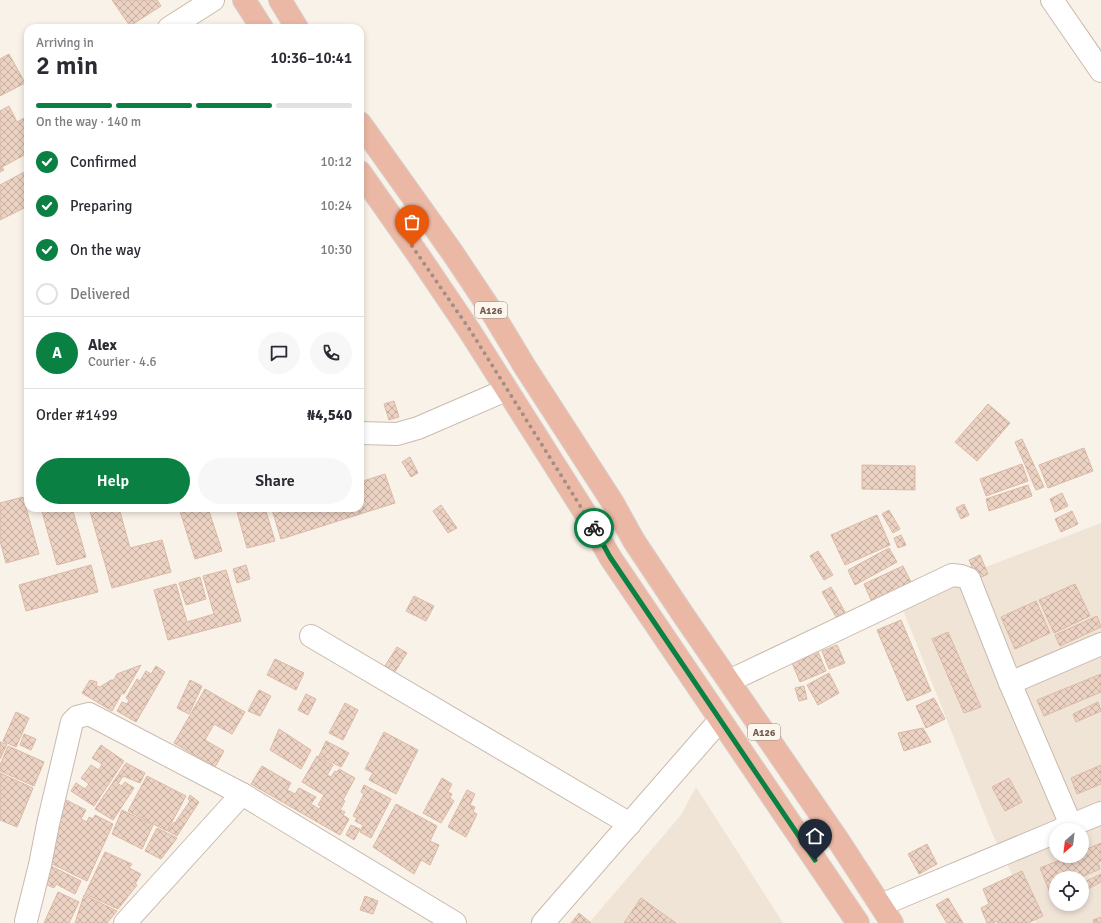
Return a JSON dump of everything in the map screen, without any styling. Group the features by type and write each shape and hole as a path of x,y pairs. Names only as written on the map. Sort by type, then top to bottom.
{"highway":[{"path":"244,0 259,24"},
{"path":"280,0 295,24"},
{"name":"A126","path":"364,129 482,296 525,367 613,504 634,541 887,914"},
{"name":"A126","path":"364,178 470,330 506,390 587,516 610,557 858,923"}],"street":[{"path":"175,24 213,0"},
{"path":"1052,0 1101,71"},
{"path":"364,434 397,434 418,428 506,390"},
{"path":"729,681 952,576 961,576 969,579 1010,683 1061,823"},
{"path":"311,636 630,824"},
{"path":"1010,683 1101,644"},
{"path":"26,923 72,722 76,717 89,714 242,794 455,923"},
{"path":"543,923 720,720"},
{"path":"125,923 242,794"},
{"path":"1077,823 1101,813"},
{"path":"887,914 1049,836"}],"shaded area":[{"path":"1101,523 1101,923 1036,923 992,833 899,600"},
{"path":"696,787 783,923 589,923 681,815"}],"building":[{"path":"112,0 157,0 161,6 133,24 129,24"},
{"path":"9,54 24,84 0,96 0,59"},
{"path":"9,106 17,122 24,118 24,155 2,167 4,170 0,172 0,111"},
{"path":"24,172 24,208 0,220 0,185"},
{"path":"394,401 399,417 389,420 384,404"},
{"path":"988,404 1010,423 977,461 955,442"},
{"path":"1022,439 1044,487 1036,490 1015,442"},
{"path":"1084,448 1093,471 1048,488 1039,465"},
{"path":"410,457 418,473 411,477 402,462"},
{"path":"1022,464 1028,481 986,496 980,479"},
{"path":"862,465 915,466 915,490 862,489"},
{"path":"385,474 395,503 281,539 273,512 364,512 364,481"},
{"path":"1028,485 1032,496 989,511 986,499"},
{"path":"1062,493 1068,506 1055,512 1050,499"},
{"path":"23,497 24,512 27,512 39,554 6,563 0,541 0,503"},
{"path":"964,504 969,515 961,519 956,508"},
{"path":"441,505 457,528 448,533 433,511"},
{"path":"889,510 900,529 893,533 882,514"},
{"path":"1072,511 1078,524 1061,532 1055,519"},
{"path":"42,512 73,512 86,557 57,565"},
{"path":"90,512 120,512 130,548 162,540 171,572 112,588"},
{"path":"180,512 209,512 222,551 195,559"},
{"path":"237,512 266,512 275,541 247,548"},
{"path":"877,515 890,545 845,565 831,535"},
{"path":"901,535 906,545 898,548 894,538"},
{"path":"889,548 897,562 855,585 848,570"},
{"path":"818,551 833,575 824,580 810,556"},
{"path":"980,555 988,574 977,579 969,560"},
{"path":"91,565 98,592 26,611 19,585"},
{"path":"246,565 250,579 237,583 233,569"},
{"path":"903,566 912,584 872,602 864,584"},
{"path":"226,570 241,621 168,640 154,590 176,584 187,622 214,614 203,576"},
{"path":"200,577 206,599 186,605 179,583"},
{"path":"1075,584 1090,616 1054,633 1039,600"},
{"path":"831,587 845,612 836,617 822,592"},
{"path":"414,596 434,606 426,621 406,611"},
{"path":"1036,601 1050,633 1015,649 1001,617"},
{"path":"1097,616 1101,627 1060,646 1055,635"},
{"path":"901,620 931,691 907,701 877,630"},
{"path":"948,632 981,707 964,713 932,639"},
{"path":"837,645 845,663 829,669 822,651"},
{"path":"397,647 407,653 391,678 381,672"},
{"path":"816,647 826,671 800,682 790,658"},
{"path":"275,659 304,673 296,690 267,675"},
{"path":"141,665 112,711 82,693 90,680 97,682 96,686 100,687 111,680 114,680 117,674"},
{"path":"156,666 165,672 136,722 117,711 122,702 127,704 129,700 126,698 137,679 140,681 146,671 151,674"},
{"path":"829,673 839,693 818,705 807,685"},
{"path":"1101,674 1101,692 1044,716 1037,700"},
{"path":"190,680 202,686 189,714 177,708"},
{"path":"804,686 807,699 799,701 795,688"},
{"path":"205,689 245,712 232,734 214,724 205,740 224,751 215,767 174,743"},
{"path":"259,690 271,696 260,716 248,711"},
{"path":"306,694 316,699 308,715 298,710"},
{"path":"934,698 945,719 926,728 916,706"},
{"path":"1098,702 1101,711 1076,722 1073,714"},
{"path":"345,703 358,710 343,740 329,733"},
{"path":"16,712 29,718 16,747 3,741"},
{"path":"923,728 931,742 904,751 898,733"},
{"path":"279,729 311,750 301,769 270,750"},
{"path":"384,732 418,750 396,794 369,780 373,773 365,769"},
{"path":"24,734 36,739 31,750 20,745"},
{"path":"326,741 349,753 341,767 319,756"},
{"path":"0,742 7,744 0,759"},
{"path":"101,745 124,761 94,806 71,791 76,783 85,789 89,784 81,778 91,765 99,770 102,764 92,758"},
{"path":"8,746 44,762 34,786 0,771 0,765"},
{"path":"317,756 333,765 327,775 331,777 335,771 337,772 339,769 355,778 343,800 345,801 340,810 345,812 343,815 349,819 340,835 251,784 262,766 291,783 287,790 295,794 299,788 316,797 311,804 319,809 321,806 318,805 324,795 302,782"},
{"path":"126,763 145,773 140,783 123,776 118,784 122,786 125,782 134,788 113,820 95,809"},
{"path":"1101,765 1101,784 1077,794 1071,778"},
{"path":"0,773 33,788 17,827 0,820"},
{"path":"147,776 186,796 167,831 128,811"},
{"path":"442,778 452,784 448,792 452,794 450,798 454,801 441,823 423,813"},
{"path":"1009,778 1022,802 1005,811 992,787"},
{"path":"364,785 391,799 371,838 360,832 363,825 355,821 357,818 353,816 364,794 361,792"},
{"path":"467,790 475,794 470,805 475,807 473,812 477,814 466,837 448,827"},
{"path":"190,795 199,802 177,836 168,831 190,801 188,799"},
{"path":"60,797 86,810 81,819 87,822 89,817 93,819 95,815 113,824 87,881 44,860"},
{"path":"396,804 437,826 430,841 439,845 430,865 421,860 414,874 373,847"},
{"path":"122,810 153,825 142,849 112,834"},
{"path":"351,825 360,829 354,840 346,835"},
{"path":"157,828 177,838 161,859 145,851"},
{"path":"1101,843 1101,861 1098,862 1100,869 1089,874 1089,871 1049,871 1049,890 1040,868 1052,863 1089,863 1089,848"},
{"path":"927,844 937,864 919,874 908,854"},
{"path":"105,852 132,864 129,868 141,874 135,884 137,885 118,909 85,894"},
{"path":"45,863 81,881 75,894 56,884 54,888 37,880"},
{"path":"1022,871 1043,916 1028,923 998,923 997,921 987,923 981,908 989,904 983,889"},
{"path":"1101,874 1101,882 1089,888 1089,880"},
{"path":"58,892 79,902 69,923 44,923"},
{"path":"84,895 117,911 107,923 75,923"},
{"path":"365,896 378,901 373,914 360,910"},
{"path":"641,898 676,923 624,923"},
{"path":"948,898 963,923 947,923 936,905"},
{"path":"579,913 591,923 571,923"},
{"path":"1101,917 1101,923 1094,923 1093,920"}],"way so far":[{"path":"412,246 470,330 506,390 594,528"}],"route":[{"path":"594,528 610,557 815,860"}]}
